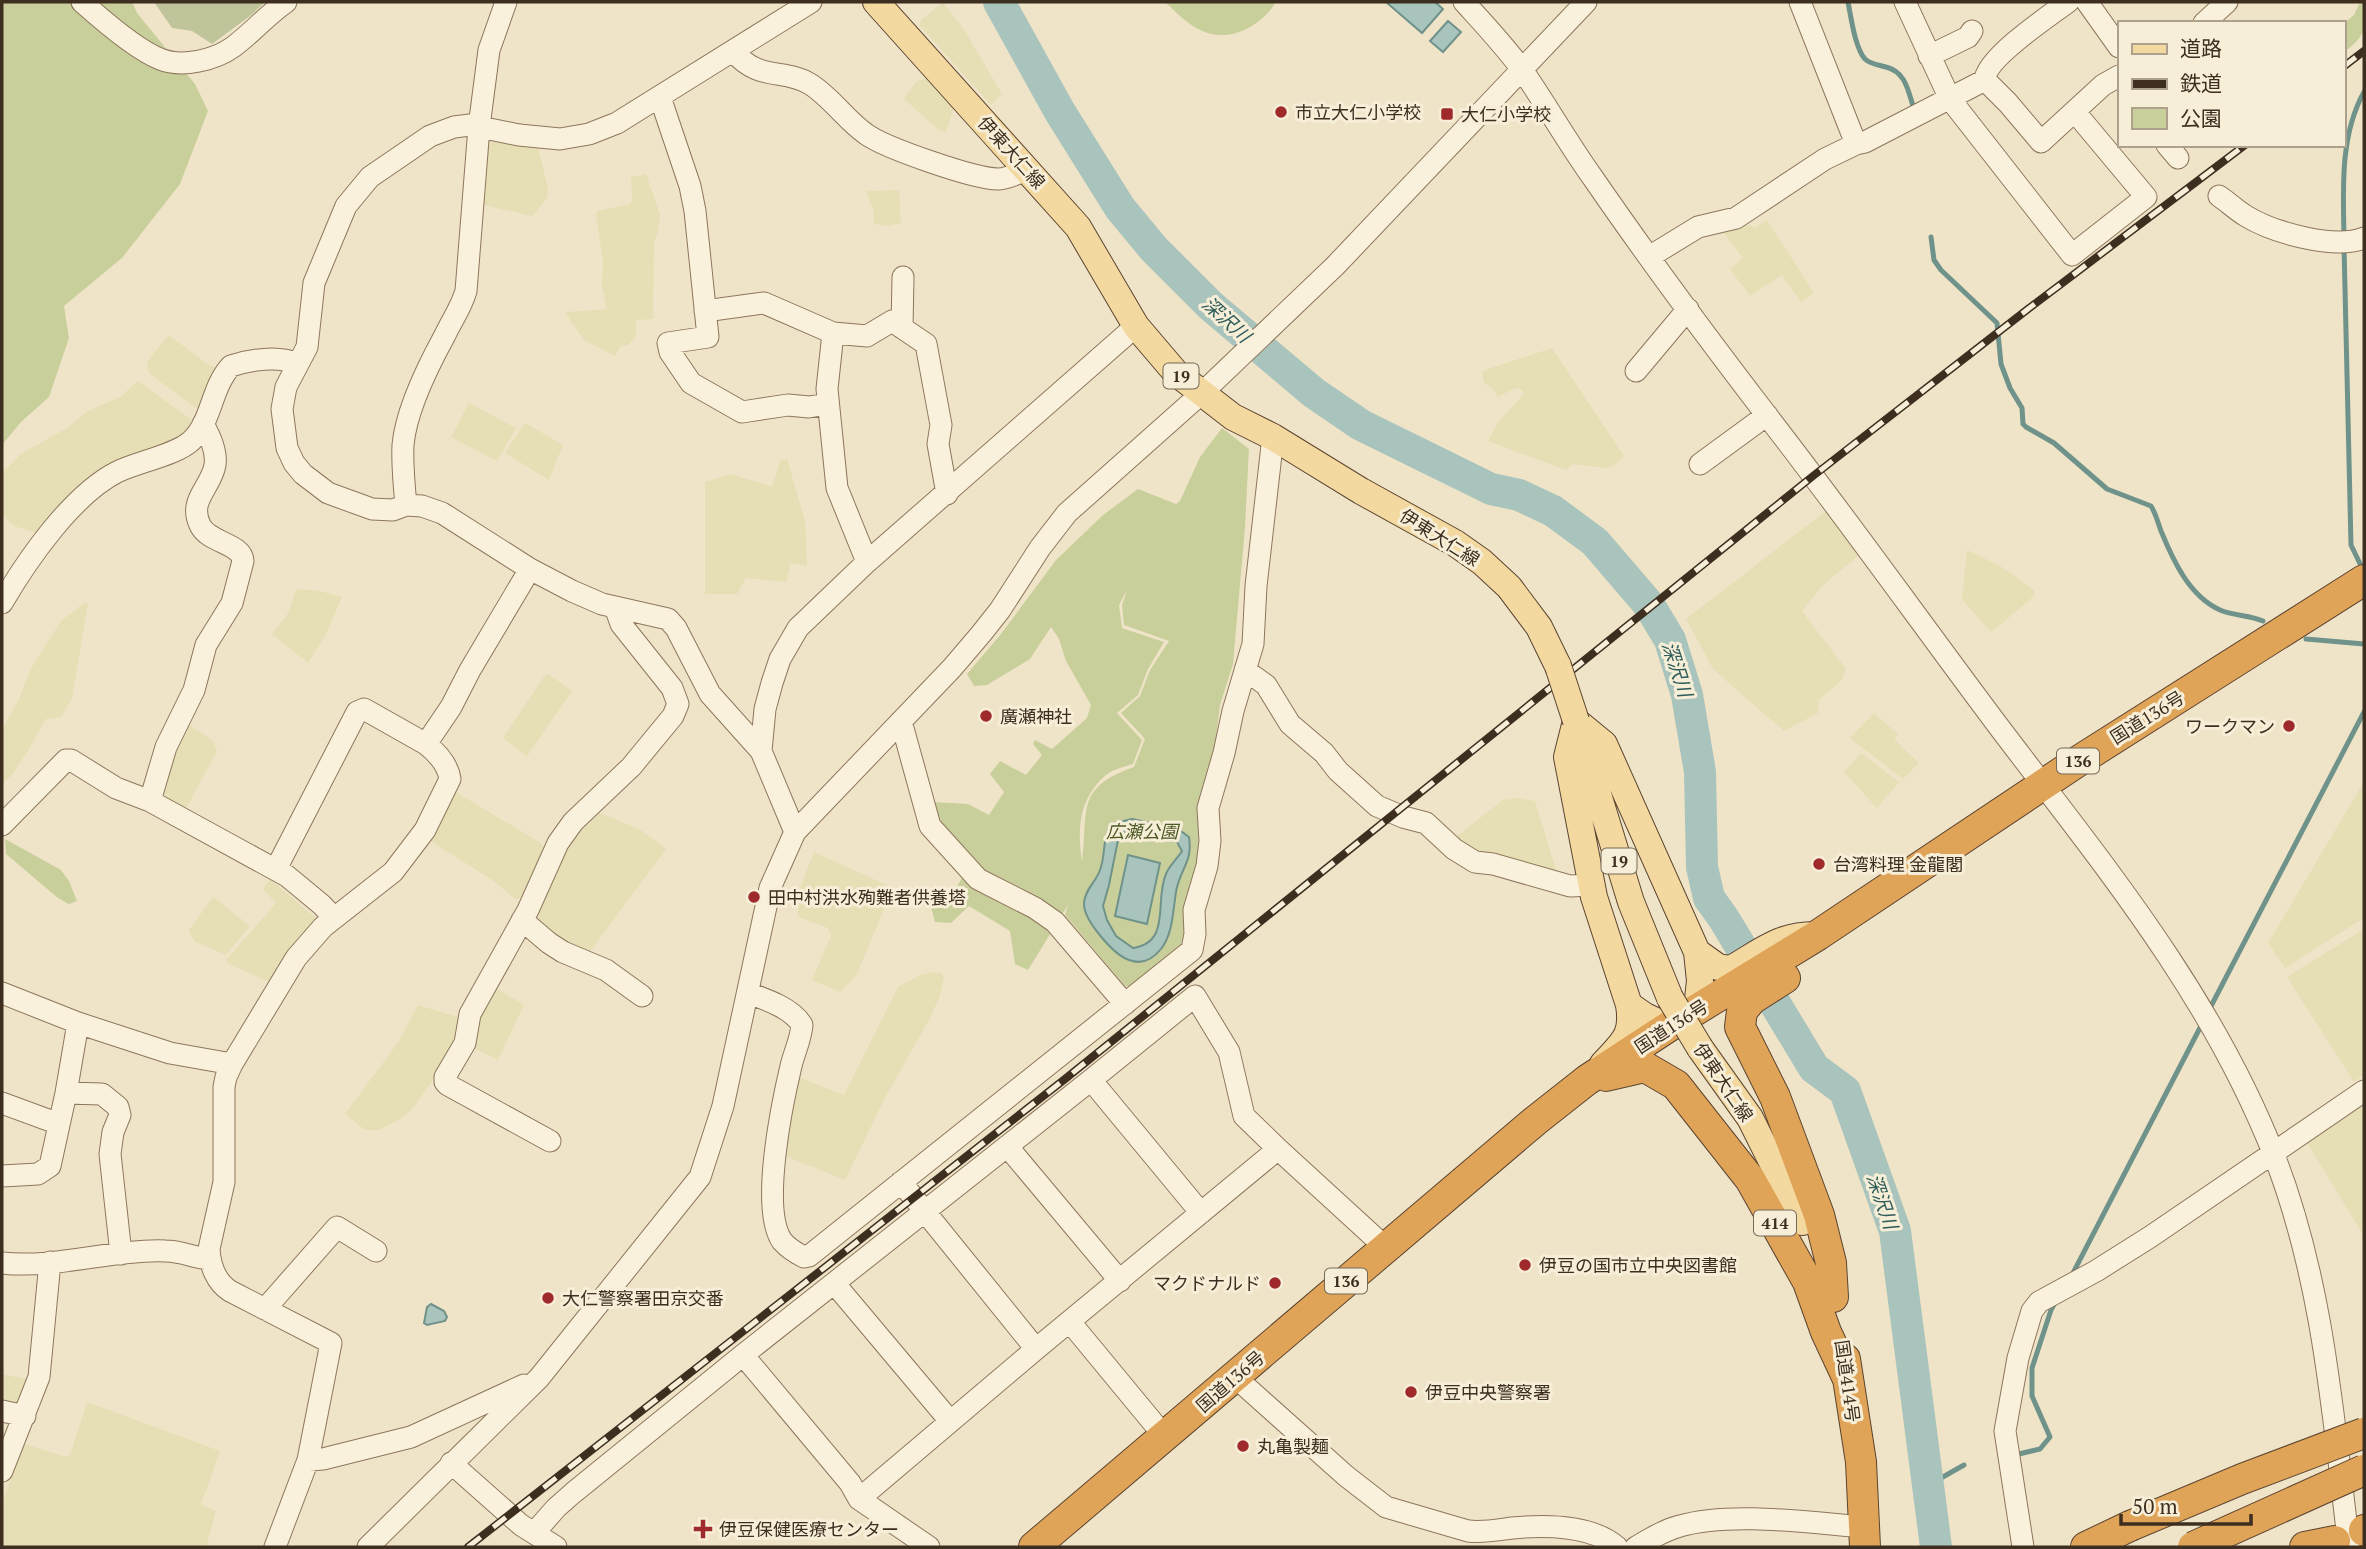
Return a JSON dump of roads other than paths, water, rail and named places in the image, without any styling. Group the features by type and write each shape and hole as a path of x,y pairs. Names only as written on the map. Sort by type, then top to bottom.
{"highway":[{"name":"国道136号","path":"1034,1547 1535,1121 1678,1011 1742,983 1804,944 1819,956 1857,909 2043,785 2361,582"},
{"name":"414","path":"1742,983 1740,1027 1775,1097 1819,1215 1831,1263 1833,1297"},
{"name":"414","path":"1678,1011 1670,1061 1676,1085 1750,1179 1808,1282 1826,1332 1847,1377"},
{"path":"1587,1080 1646,1067 1676,1085"},
{"name":"国道414号","path":"1802,1222 1833,1297 1842,1334 1861,1462 1865,1537"},
{"path":"2086,1547 2242,1479 2364,1433"},
{"path":"2193,1547 2364,1470"},
{"path":"2305,1547 2342,1544"}],"main road":[{"name":"伊東大仁線","path":"876,2 1077,227 1136,326 1176,373 1233,417 1273,437 1361,491 1455,542 1509,587 1531,617 1558,666 1632,902 1678,1011 1700,1048 1750,1118 1802,1222"},
{"path":"1587,1080 1625,1040 1632,1022 1592,885 1567,757 1576,722 1604,744 1697,952 1700,981 1678,1011 1645,1016 1629,1005"},
{"path":"1697,952 1742,983"}],"street":[{"path":"82,2 142,49 161,60 182,63 206,59 231,48 286,2"},
{"path":"406,505 403,444 407,422 466,291 479,127 489,50 506,2"},
{"path":"795,832 761,751 710,694 673,623 655,615 602,604 572,592 530,569 442,513 422,506 406,505 393,510 372,509 328,493 303,474 294,463 287,448 282,409 286,387 307,347 314,283 326,259 336,226 357,190 381,168 430,136 454,127 479,127 519,135 561,139 589,134 617,123 811,2"},
{"path":"1464,2 1521,69 1649,257 2043,785 2123,888 2166,950 2243,1086 2274,1153 2297,1218 2309,1265 2334,1426 2342,1544"},
{"path":"368,1547 539,1378 700,1177 723,1106 770,888 795,832 981,634 1067,513 1202,393 1322,278 1586,2"},
{"path":"1800,2 1856,144"},
{"path":"1905,2 1950,99 2071,255 2146,197 2075,111"},
{"path":"2068,2 2003,52 1985,74 1985,80 2041,142 2103,85 2118,77"},
{"path":"2087,2 2118,46"},
{"path":"2206,21 2227,2"},
{"path":"1929,56 1969,37 1972,31"},
{"path":"733,51 756,69 810,84 866,134 892,148 987,178 1009,177 1028,169"},
{"path":"1649,257 1698,227 1736,218 1825,159 1865,142 1985,80"},
{"path":"660,97 690,186 708,337 668,343 670,352 691,383 742,412 788,405 809,407 827,404"},
{"path":"2219,196 2246,216 2275,229 2326,241 2360,239"},
{"path":"902,328 903,277"},
{"path":"705,311 764,303 833,333 867,336 892,321 926,344 941,425 938,444 947,494"},
{"path":"1636,371 1688,309"},
{"path":"761,751 765,709 780,659 789,640 809,616 1136,326"},
{"path":"833,333 827,404 837,488 867,562"},
{"path":"2,603 44,541 80,498 123,469 178,449 191,441 203,424 215,394 231,366 275,360 297,364"},
{"path":"1700,464 1767,415"},
{"path":"150,802 166,747 194,690 206,645 232,603 243,561 239,551 203,532 198,522 196,502 215,464 209,435 203,424"},
{"path":"748,993 795,1016 802,1025 785,1094 772,1199 781,1240 804,1257 809,1256 1192,950 1195,934 1194,910 1207,866 1210,842 1208,808 1253,644 1256,586 1273,437"},
{"path":"426,744 451,707 530,569"},
{"path":"550,1141 448,1085 444,1079 465,1043 470,1014 522,920 565,832 631,767 677,711 677,697 672,688 621,624 615,607"},
{"path":"1245,670 1266,685 1290,724 1324,753 1338,771 1377,806 1426,823 1454,849 1475,862 1493,864 1570,886 1592,885"},
{"path":"275,1547 308,1460 331,1343 222,1286 209,1259 223,1182 226,1077 296,958 317,932 393,872 431,819 450,779 450,773 426,744 372,712 360,710 276,869"},
{"path":"901,721 930,826 978,879 1035,908 1055,922 1125,1004"},
{"path":"2,825 66,760 71,760 116,788 150,802 276,869 306,891 334,918"},
{"path":"522,920 563,952 606,970 642,996"},
{"path":"2,993 78,1023 170,1053 232,1065"},
{"path":"534,1534 573,1493 1195,996 1229,1052 1244,1116 1385,1247"},
{"path":"2,1176 38,1174 47,1169 66,1093 78,1023"},
{"path":"1091,1080 1201,1213"},
{"path":"2023,1547 2005,1431 2026,1326 2032,1311 2051,1294 2080,1280 2150,1237 2364,1091"},
{"path":"66,1093 102,1094 119,1110 120,1115 111,1137 110,1154 121,1254"},
{"path":"2,1103 59,1124"},
{"path":"1007,1146 1120,1281"},
{"path":"859,1499 1278,1149"},
{"path":"901,1182 1036,1349"},
{"path":"265,1310 337,1227 376,1251"},
{"path":"2,1263 50,1262 168,1251 209,1259"},
{"path":"2,1471 40,1377 50,1262"},
{"path":"834,1283 950,1421"},
{"path":"1070,1322 1165,1437"},
{"path":"743,1355 850,1483 859,1499 929,1547"},
{"path":"1235,1377 1346,1476 1386,1507 1481,1533 1522,1527 1573,1529 1594,1533 1617,1547"},
{"path":"308,1460 411,1437 539,1378"},
{"path":"2,1411 25,1416"},
{"path":"2334,1426 2347,1425 2364,1417"},
{"path":"451,1463 517,1522 556,1547"},
{"path":"1636,1547 1662,1532 1682,1525 1752,1519 1865,1537"}],"water":[{"path":"1386,2 1435,2 1443,9 1422,33"},
{"path":"1448,21 1461,32 1443,52 1430,41"},
{"path":"1132,819 1178,829 1189,837 1188,860 1178,884 1168,936 1158,953 1143,961 1129,960 1116,951 1100,936 1085,910 1085,898 1100,870 1106,835 1111,824","holes":["1132,831 1177,842 1182,851 1166,874 1157,929 1153,938 1133,948 1116,936 1103,906 1119,835"]},
{"path":"1128,855 1160,863 1147,924 1115,916"},
{"path":"431,1304 444,1311 447,1317 445,1321 427,1325 424,1323 427,1307"}],"waterway":[{"name":"深沢川","path":"999,2 1060,112 1120,208 1154,249 1211,306 1314,393 1361,425 1491,489 1519,495 1553,511 1595,542 1649,605 1670,640 1687,695 1700,772 1702,867 1709,898 1814,1068 1845,1091 1895,1231 1936,1547"},
{"path":"1848,2 1854,32 1865,59 1898,73 1905,83 1914,109"},
{"path":"2344,236 2347,144 2356,109 2364,92"},
{"path":"1931,237 1934,260 1941,270 1997,323 2001,364 2010,388 2022,408 2023,424 2054,443 2107,489 2151,506 2177,565 2199,596 2225,612 2263,621"},
{"path":"2344,246 2351,545 2363,570"},
{"path":"2306,639 2364,644"},
{"path":"2209,1010 2364,712"},
{"path":"2072,1275 2203,1022"},
{"path":"2019,1454 2040,1449 2050,1437 2032,1396 2032,1368 2056,1301"},
{"path":"1927,1486 1964,1465"}],"railway":[{"path":"2345,65 2364,51"},
{"path":"468,1547 1065,1079 1813,476 2242,147"}],"place":[{"name":"市立大仁小学校","path":"1281,112"},
{"name":"大仁小学校","path":"1447,114"},
{"name":"廣瀬神社","path":"986,716"},
{"name":"ワークマン","path":"2289,726"},
{"name":"台湾料理 金龍閣","path":"1819,864"},
{"name":"田中村洪水殉難者供養塔","path":"754,897"},
{"name":"伊豆の国市立中央図書館","path":"1525,1265"},
{"name":"マクドナルド","path":"1275,1283"},
{"name":"大仁警察署田京交番","path":"548,1298"},
{"name":"伊豆中央警察署","path":"1411,1392"},
{"name":"丸亀製麺","path":"1243,1446"},
{"name":"伊豆保健医療センター","path":"703,1529"}],"park label":[{"name":"広瀬公園","path":"1142,831"}]}
